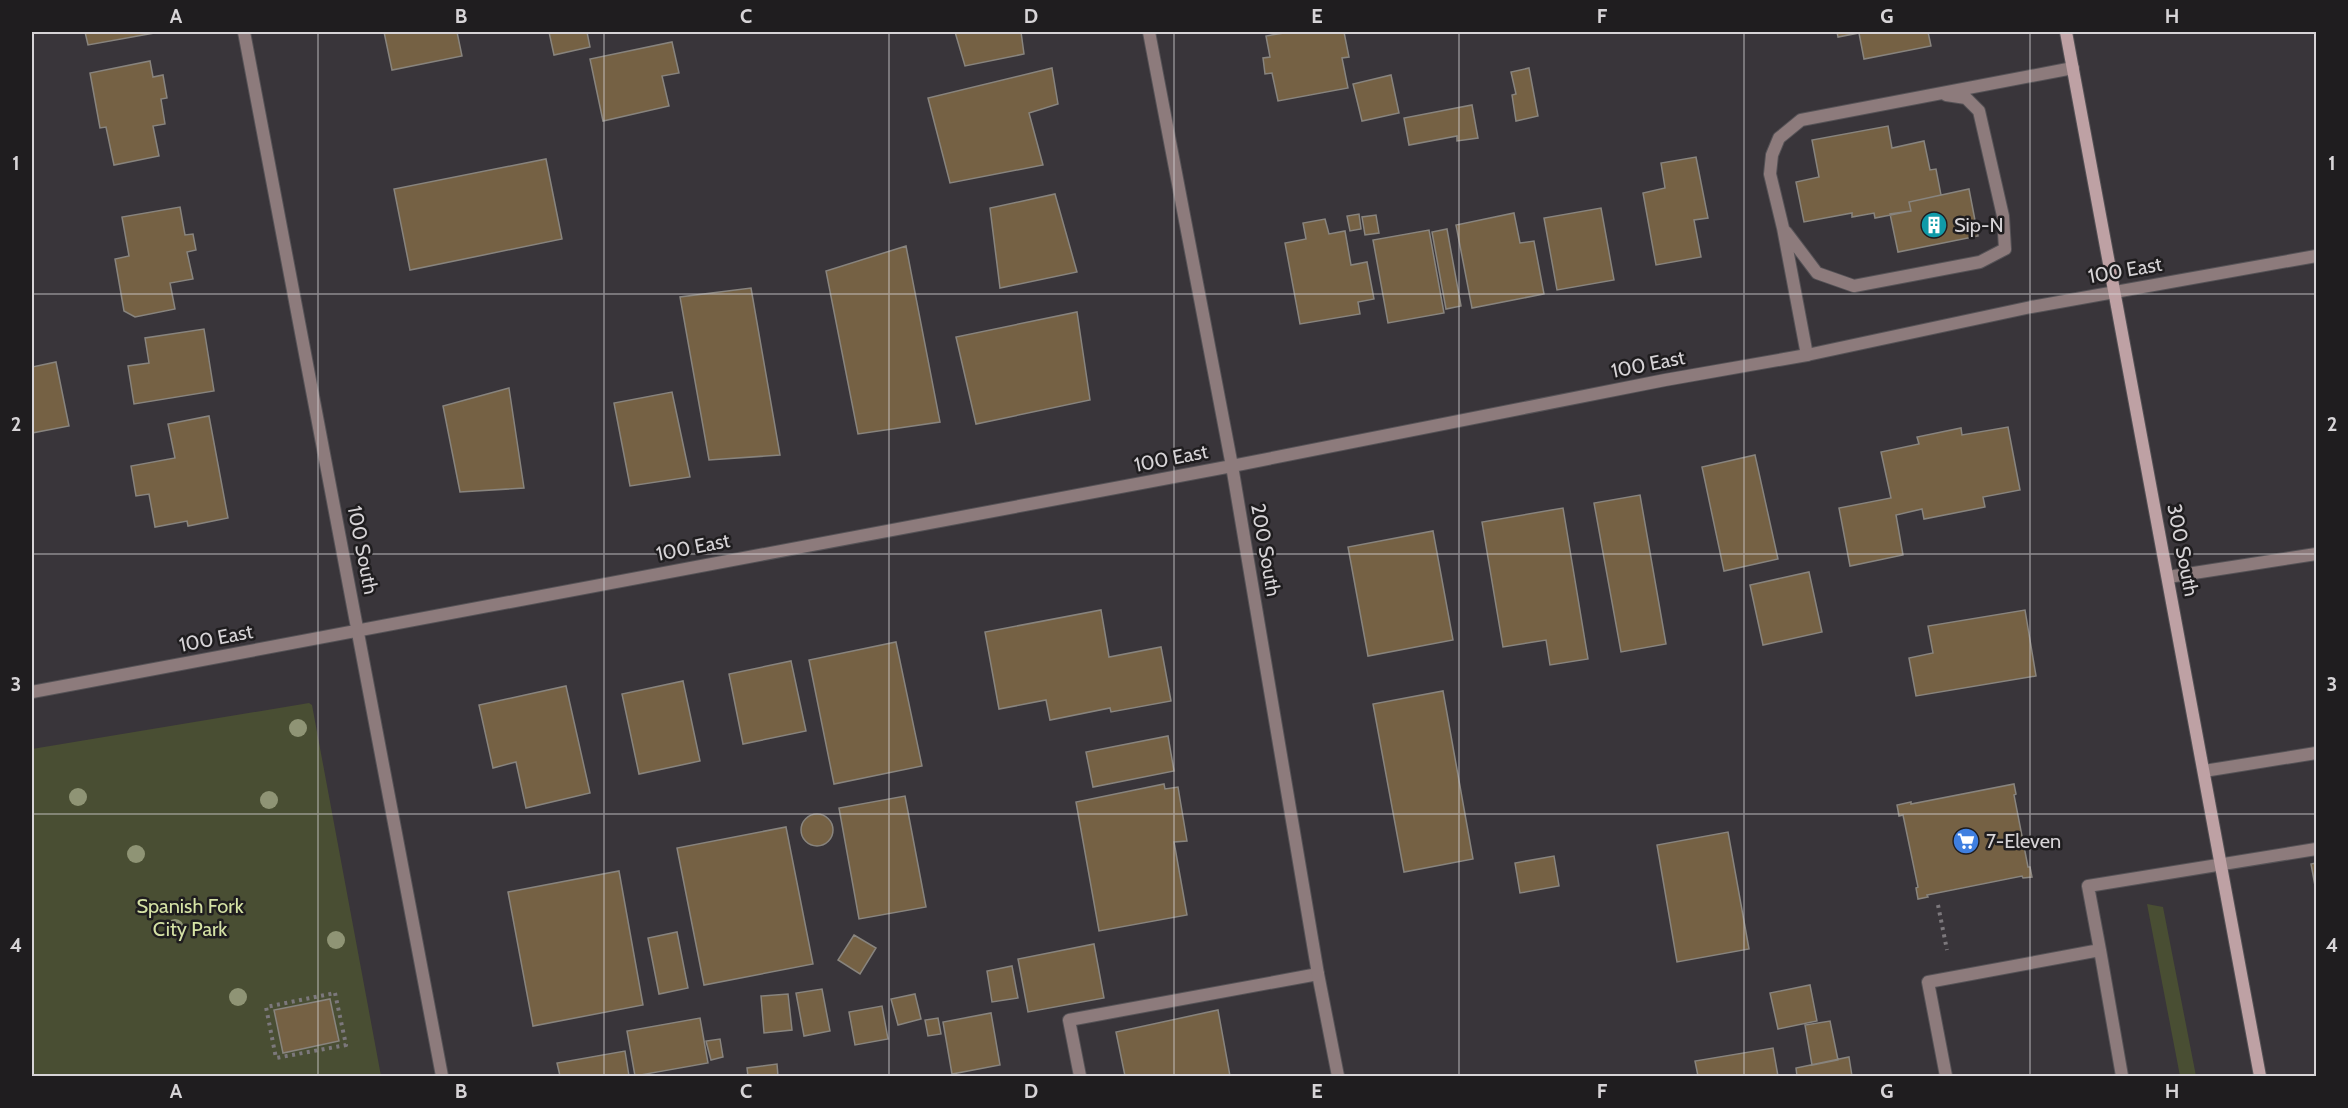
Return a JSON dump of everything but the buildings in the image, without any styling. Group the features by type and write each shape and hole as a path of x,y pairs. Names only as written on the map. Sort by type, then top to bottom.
{"main road":[{"name":"300 South","path":"2066,32 2260,1077"}],"street":[{"name":"100 South","path":"244,32 442,1077"},
{"name":"200 South","path":"1149,32 1232,466 1318,974 1338,1077"},
{"path":"1807,355 1783,228 1770,174 1772,155 1779,138 1801,120 2073,68"},
{"path":"1783,228 1817,273 1854,286 1980,262 2005,249 2003,216 1979,111 1966,98 1935,94"},
{"name":"100 East","path":"32,692 1232,466 1665,380 1807,355 2019,309 2316,256"},
{"path":"2168,577 2316,554"},
{"path":"2204,771 2316,753"},
{"path":"2122,1077 2088,886 2316,849"},
{"path":"1946,1077 1928,982 2100,950"},
{"path":"1080,1077 1069,1020 1318,974"}],"path":[{"path":"1938,905 1953,978"},
{"path":"335,993 340,1023 346,1045 276,1058 266,1007 335,993"}],"green space":[{"name":"Spanish Fork City Park","path":"309,703 312,705 381,1076 32,1076 32,749"},
{"path":"2147,904 2163,907 2196,1076 2180,1076"}],"place":[{"name":"Sip-N","path":"1934,225"},
{"name":"7-Eleven","path":"1966,841"}]}
